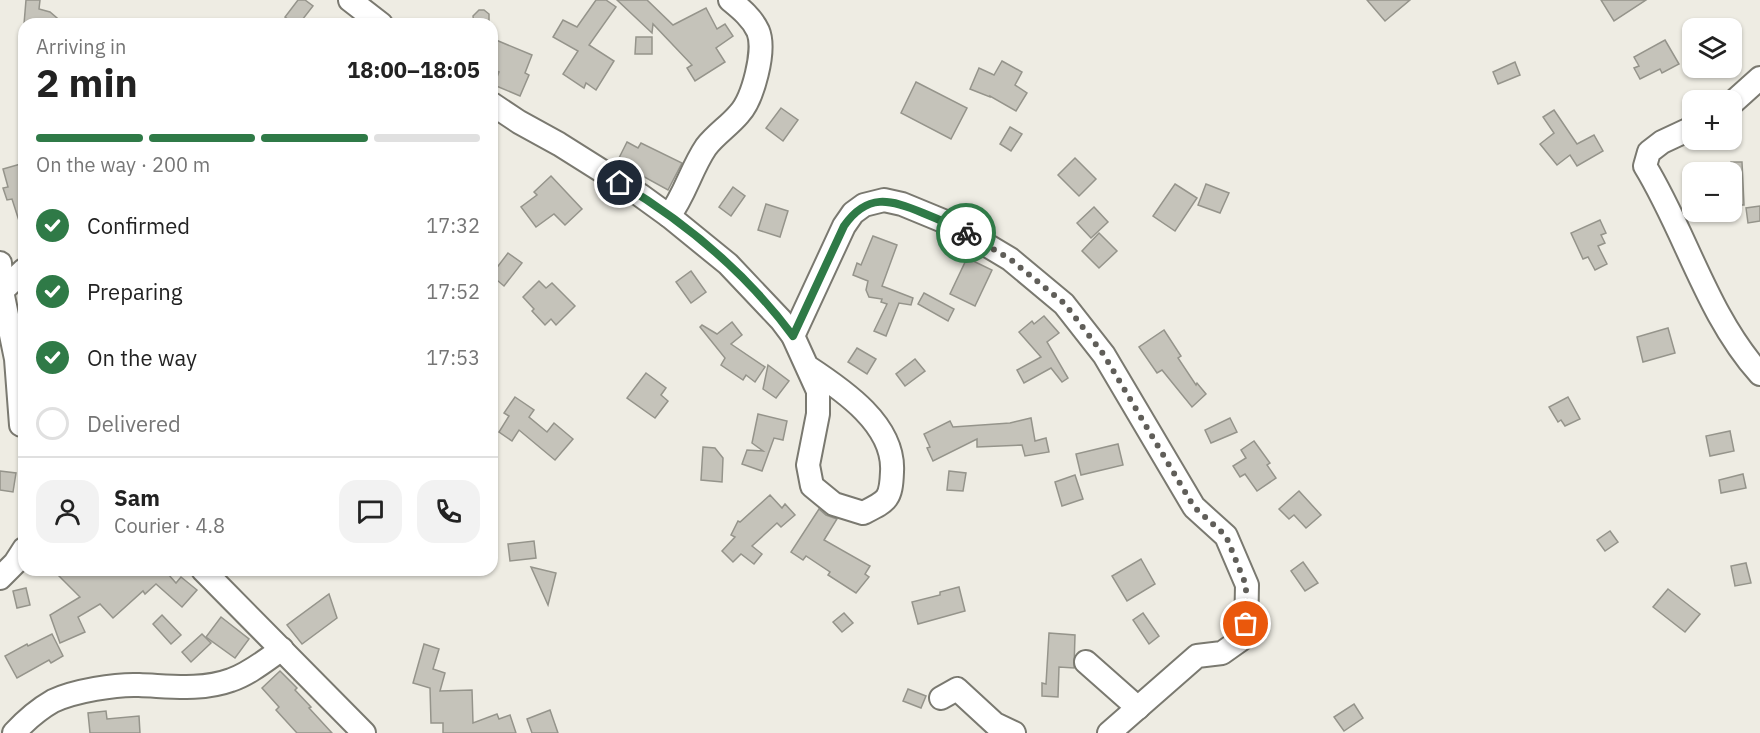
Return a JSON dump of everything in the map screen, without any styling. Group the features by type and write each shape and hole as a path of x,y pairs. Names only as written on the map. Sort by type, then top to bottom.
{"street":[{"path":"350,0 373,18"},
{"path":"669,216 679,202 704,150 713,138 740,114 749,98 762,45 752,20 730,0"},
{"path":"1742,97 1757,87"},
{"path":"498,108 640,195 669,216 729,264 781,320 793,336 818,391 818,414 808,465 812,486 834,504 863,513 881,504 891,492 893,465 887,441 879,426 837,386 808,367"},
{"path":"1682,133 1662,142 1649,152 1645,166 1726,327 1758,368"},
{"path":"793,336 844,226 853,213 864,206 884,200 902,204 953,225 1010,259 1065,304 1104,355 1194,507 1226,536 1246,585 1246,636 1222,653 1197,656 1109,733"},
{"path":"0,263 2,291 18,378"},
{"path":"2,291 18,276"},
{"path":"0,416 18,424"},
{"path":"0,578 18,558"},
{"path":"209,576 364,733"},
{"path":"14,733 25,721 54,701 87,691 136,685 198,687 230,681 282,649"},
{"path":"1086,662 1138,708"},
{"path":"941,698 957,689 995,724 1014,733"}],"building":[{"path":"26,0 40,0 39,9 50,12 57,18 24,18"},
{"path":"298,0 305,0 313,6 304,18 285,17"},
{"path":"596,0 606,0 616,7 589,45 614,61 596,90 586,83 584,88 563,74 578,51 553,37 563,20 577,27"},
{"path":"617,0 647,0 673,25 706,8 717,29 725,24 733,36 716,48 725,62 695,81 687,68 692,65 653,24 652,33"},
{"path":"1367,0 1410,0 1385,21"},
{"path":"1601,0 1646,0 1614,21"},
{"path":"479,10 484,10 489,14 489,18 473,18"},
{"path":"636,37 652,37 652,54 635,54"},
{"path":"1665,40 1679,64 1662,73 1660,69 1640,79 1634,68 1639,66 1634,57"},
{"path":"498,41 532,55 525,73 529,75 520,96 498,87"},
{"path":"1002,61 1022,72 1015,85 1027,93 1016,111 990,96 970,89 979,68 994,75"},
{"path":"1515,62 1520,75 1498,84 1493,72"},
{"path":"916,82 967,108 951,139 901,113"},
{"path":"781,108 798,120 783,141 766,128"},
{"path":"1554,110 1577,144 1594,135 1603,151 1577,166 1570,155 1557,165 1540,144 1554,133 1543,117"},
{"path":"1010,127 1022,134 1011,151 1000,144"},
{"path":"627,142 638,148 641,143 682,163 668,190 617,162"},
{"path":"1075,158 1096,179 1079,196 1058,175"},
{"path":"1742,162 1744,205 1742,205"},
{"path":"18,165 18,218 12,199 7,200 3,188 8,187 3,169"},
{"path":"551,176 582,209 565,225 554,214 536,227 521,207 537,195 534,192"},
{"path":"1175,184 1197,198 1175,231 1153,216"},
{"path":"1206,184 1229,193 1220,213 1198,205"},
{"path":"733,187 745,196 731,216 719,207"},
{"path":"766,204 788,211 780,237 758,230"},
{"path":"1760,206 1760,221 1748,223 1746,208"},
{"path":"1094,207 1108,222 1091,238 1077,223"},
{"path":"1600,220 1606,233 1601,235 1605,243 1598,246 1607,264 1595,270 1588,257 1583,259 1571,233"},
{"path":"1099,233 1117,251 1099,268 1082,251"},
{"path":"873,236 897,245 882,286 913,298 911,305 899,303 886,336 874,331 887,304 881,302 882,299 869,297 866,290 868,281 853,275 857,263 861,265"},
{"path":"508,253 522,263 504,286 498,281 498,266"},
{"path":"967,258 992,270 975,306 950,294"},
{"path":"691,271 706,292 691,303 676,282"},
{"path":"539,281 546,288 552,283 575,306 556,325 551,319 545,325 523,297"},
{"path":"924,293 954,309 948,321 918,304"},
{"path":"1044,316 1059,333 1047,342 1068,378 1062,382 1051,368 1024,383 1017,370 1041,357 1019,332 1032,321 1034,324"},
{"path":"732,322 742,335 731,344 765,367 755,382 746,375 743,380 721,365 725,358 700,327 702,325 717,334"},
{"path":"1668,328 1675,353 1643,362 1637,337"},
{"path":"1164,330 1181,356 1178,358 1196,385 1197,383 1206,394 1192,407 1162,370 1157,373 1139,347"},
{"path":"857,348 876,359 867,374 848,362"},
{"path":"915,359 925,371 905,386 896,374"},
{"path":"768,365 789,381 776,398 763,389"},
{"path":"646,373 666,388 661,395 668,401 655,418 627,398"},
{"path":"515,397 534,410 529,417 547,432 554,423 573,439 555,460 519,430 512,441 499,432 509,416 504,413"},
{"path":"1568,397 1580,419 1565,426 1561,420 1558,422 1549,407"},
{"path":"758,414 787,421 783,440 774,438 762,471 742,464 747,450 763,451 752,443"},
{"path":"1031,418 1035,441 1046,438 1049,452 1025,456 1022,445 977,447 977,439 933,461 927,448 930,447 924,434 950,421 953,427 1010,423"},
{"path":"1230,418 1237,432 1211,443 1205,430"},
{"path":"1730,431 1734,451 1710,456 1706,436"},
{"path":"1254,441 1270,463 1267,465 1276,478 1257,491 1245,474 1240,477 1233,466 1246,458 1241,450"},
{"path":"1118,444 1123,465 1081,475 1076,454"},
{"path":"703,447 715,448 723,458 722,482 701,480"},
{"path":"0,471 16,473 13,492 0,490"},
{"path":"949,471 966,473 963,491 947,490"},
{"path":"1743,474 1746,488 1721,493 1719,480"},
{"path":"1075,475 1083,499 1062,506 1055,482"},
{"path":"1299,491 1321,515 1306,528 1294,515 1289,519 1279,509"},
{"path":"770,495 782,508 785,504 795,515 781,527 777,523 752,546 762,554 754,564 741,554 733,562 722,551 735,537 731,535 738,521 740,522"},
{"path":"819,509 826,515 837,519 824,540 870,566 865,574 869,577 856,593 828,575 830,572 806,556 803,560 791,552"},
{"path":"1610,531 1618,542 1605,551 1597,540"},
{"path":"534,541 536,558 510,561 508,544"},
{"path":"1141,559 1155,584 1127,601 1112,576"},
{"path":"1303,562 1318,583 1305,591 1291,571"},
{"path":"1746,563 1751,583 1735,586 1731,566"},
{"path":"531,567 556,573 548,605"},
{"path":"59,576 170,576 176,583 181,577 197,590 182,607 156,584 145,594 143,591 113,618 100,604 78,617 85,632 60,643 50,615 80,597"},
{"path":"959,587 965,611 918,624 912,602 940,595 940,592"},
{"path":"26,588 30,605 17,608 13,591"},
{"path":"1668,589 1700,614 1685,632 1653,607"},
{"path":"329,594 337,618 302,644 287,625"},
{"path":"844,613 853,623 842,632 833,622"},
{"path":"1143,613 1159,636 1149,644 1133,620"},
{"path":"162,615 181,635 171,644 153,624"},
{"path":"221,617 249,639 235,658 206,637"},
{"path":"1049,633 1075,635 1074,668 1059,667 1058,697 1042,696 1042,683 1046,684"},
{"path":"52,634 63,656 51,663 49,660 17,678 5,656"},
{"path":"202,634 211,643 191,662 182,652"},
{"path":"424,644 439,649 433,669 445,673 440,691 472,690 473,723 497,714 499,719 510,715 516,733 443,733 443,723 431,723 430,688 413,683"},
{"path":"280,671 297,688 295,690 311,707 309,708 332,733 297,733 276,710 279,707 262,688"},
{"path":"908,689 926,696 921,708 903,701"},
{"path":"1354,704 1363,718 1344,731 1334,717"},
{"path":"550,710 558,733 532,733 527,719"},
{"path":"106,711 107,719 139,716 140,733 90,733 88,713"}],"way so far":[{"path":"966,233 1010,259 1065,304 1104,355 1194,507 1226,536 1246,585 1246,624"}],"route":[{"path":"620,183 669,216 729,264 793,336 844,226 853,213 864,206 884,200 902,204 953,225 966,233"}]}
